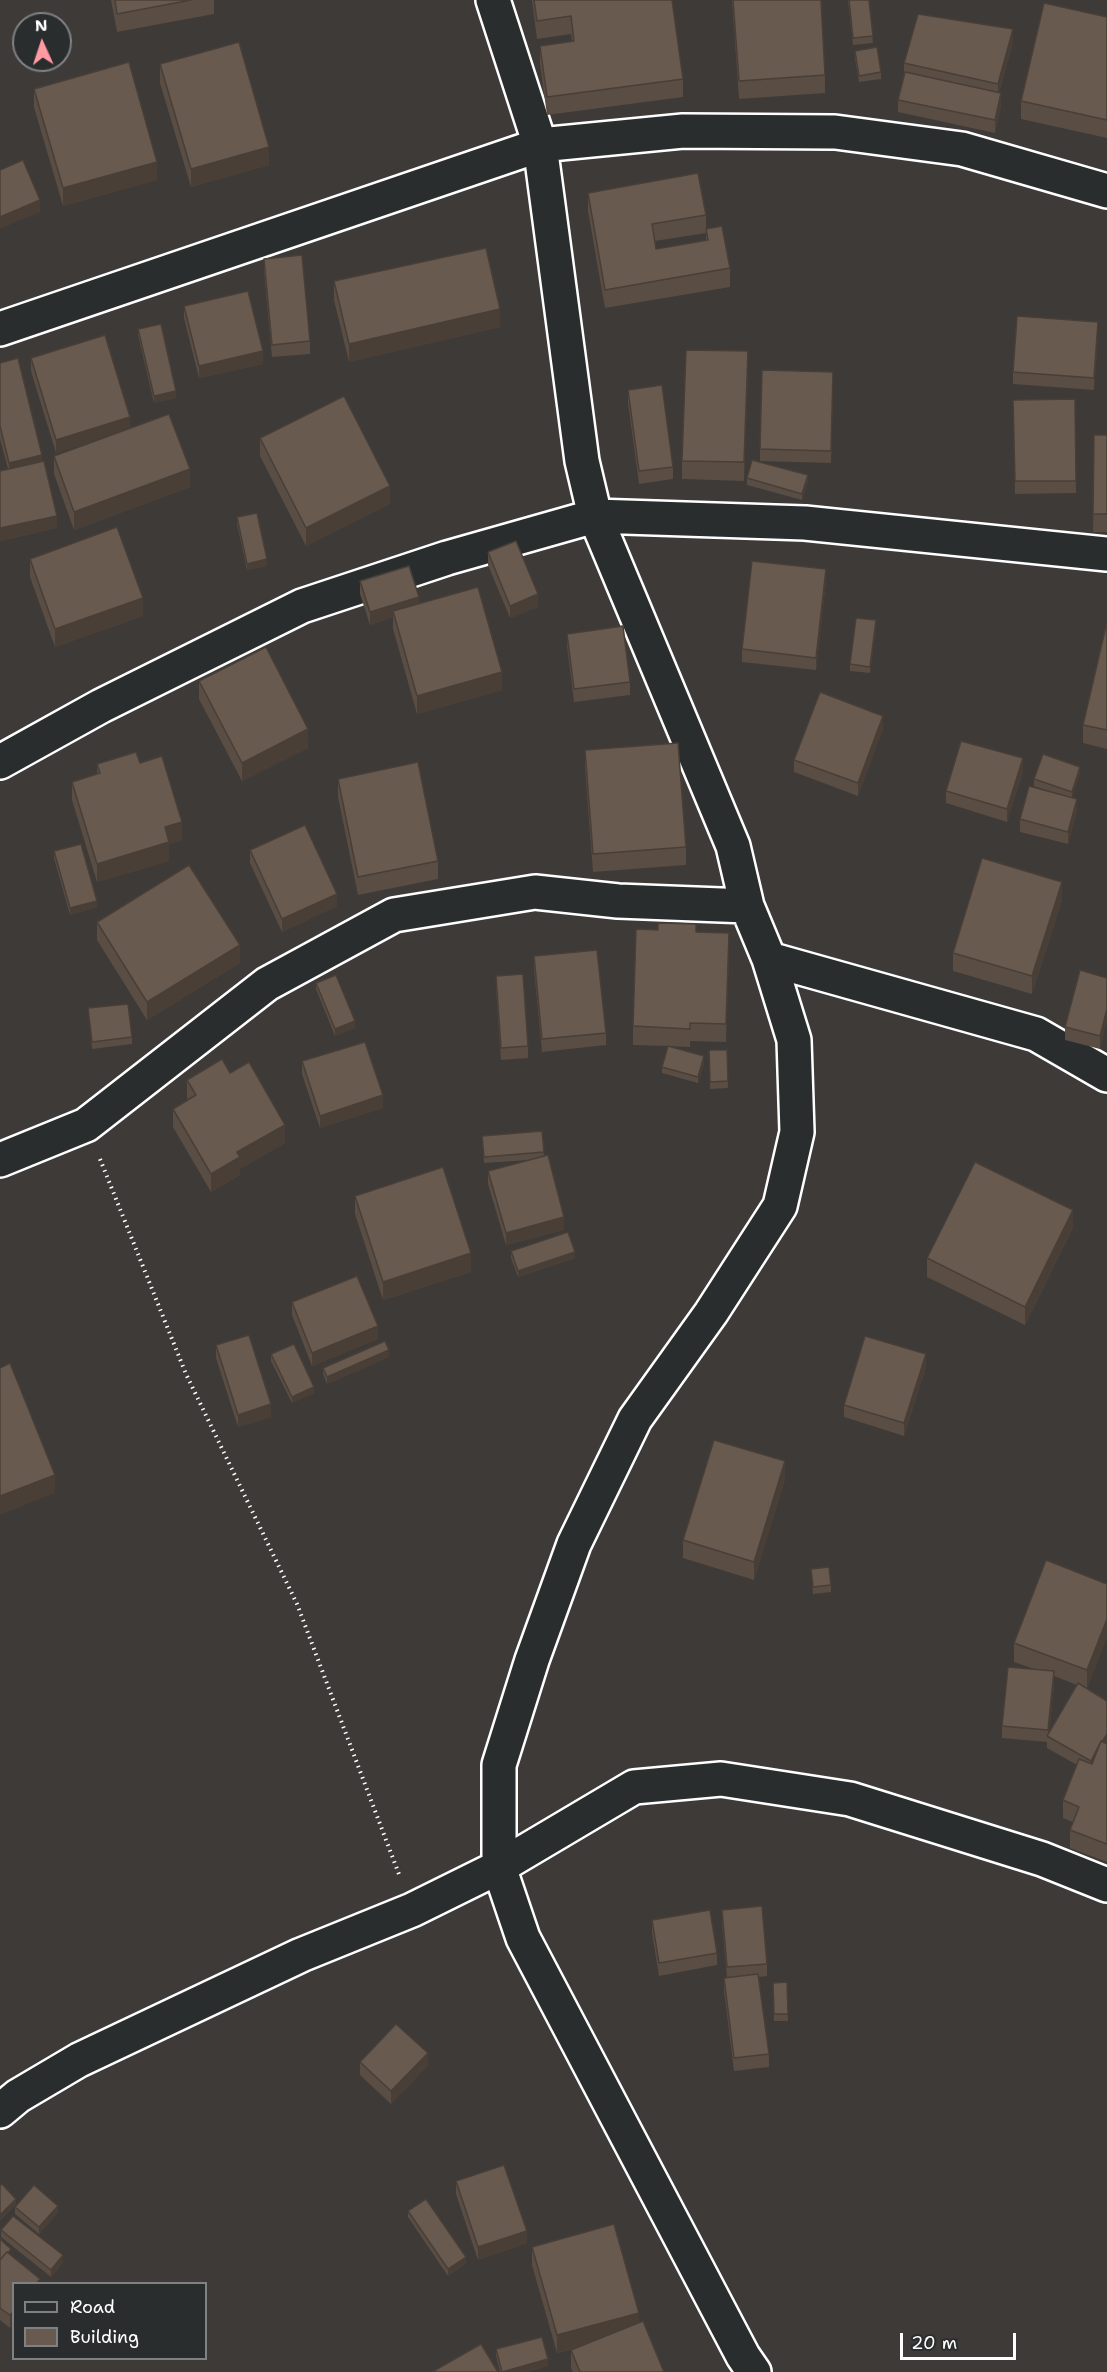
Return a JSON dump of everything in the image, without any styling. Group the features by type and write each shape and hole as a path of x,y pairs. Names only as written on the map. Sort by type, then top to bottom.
{"street":[{"path":"493,0 540,145 582,461 595,516 733,846 747,906 769,959 794,1040 796,1132 780,1206 711,1313 635,1419 574,1544 532,1660 499,1766 499,1867 524,1938 738,2346 754,2372"},
{"path":"0,329 540,145 683,131 835,132 962,149 1107,191"},
{"path":"0,762 101,706 302,606 447,558 595,516 805,523 1107,554"},
{"path":"0,1160 86,1125 267,984 394,915 535,892 618,900 747,906"},
{"path":"769,959 1036,1034 1107,1075"},
{"path":"0,2111 18,2096 79,2060 301,1955 412,1910 499,1867 634,1786 722,1779 850,1799 1042,1859 1107,1885"}],"path":[{"path":"86,1125 186,1374 297,1604 412,1910"}],"building":[{"path":"115,0 191,0 117,14"},
{"path":"534,0 672,0 683,79 547,97 540,46 574,41 571,16 537,21"},
{"path":"733,0 821,0 825,75 739,81"},
{"path":"849,0 869,0 873,36 853,38"},
{"path":"1044,3 1107,17 1107,120 1021,101"},
{"path":"918,14 1013,29 998,84 904,63"},
{"path":"239,42 269,147 191,169 160,64"},
{"path":"877,47 881,72 859,76 855,51"},
{"path":"129,62 157,162 63,188 34,89"},
{"path":"905,72 1001,93 995,120 898,100"},
{"path":"23,160 40,200 0,217 0,170"},
{"path":"698,173 706,215 652,224 656,249 708,240 706,229 722,226 730,268 605,290 588,193"},
{"path":"486,248 500,309 349,344 334,281"},
{"path":"302,255 310,341 272,345 264,259"},
{"path":"248,291 263,351 199,366 184,306"},
{"path":"1017,316 1098,322 1094,378 1013,372"},
{"path":"161,324 176,391 154,396 138,329"},
{"path":"105,335 130,417 56,440 31,358"},
{"path":"686,350 748,351 744,462 682,461"},
{"path":"18,358 42,455 9,463 0,426 0,363"},
{"path":"762,370 833,372 831,451 760,449"},
{"path":"662,385 673,467 639,471 628,390"},
{"path":"344,396 390,486 306,528 260,438"},
{"path":"1075,399 1076,481 1015,481 1013,400"},
{"path":"169,414 190,469 74,512 54,456"},
{"path":"1094,435 1107,435 1107,514 1093,514"},
{"path":"752,460 808,475 802,494 747,478"},
{"path":"44,461 57,516 0,528 0,471"},
{"path":"257,513 267,559 247,564 237,517"},
{"path":"117,527 143,598 55,629 30,559"},
{"path":"516,541 538,594 510,606 488,552"},
{"path":"752,561 826,569 816,658 742,649"},
{"path":"409,566 419,597 370,612 360,581"},
{"path":"478,587 502,672 417,696 393,611"},
{"path":"856,618 876,620 870,667 850,664"},
{"path":"1107,622 1107,730 1083,725"},
{"path":"623,626 630,682 574,689 567,634"},
{"path":"266,647 308,729 242,763 199,681"},
{"path":"820,692 883,716 858,783 794,760"},
{"path":"961,741 1023,758 1007,809 946,791"},
{"path":"678,743 686,847 593,854 585,750"},
{"path":"136,752 140,763 162,756 182,822 165,827 169,842 97,864 72,782 100,773 97,764"},
{"path":"1043,754 1080,767 1072,792 1034,779"},
{"path":"418,762 438,861 358,877 338,779"},
{"path":"1029,786 1077,799 1068,832 1020,819"},
{"path":"305,825 337,894 282,919 250,850"},
{"path":"81,844 97,901 70,908 54,851"},
{"path":"982,858 1062,882 1032,976 953,953"},
{"path":"189,865 240,945 147,1002 97,922"},
{"path":"658,923 696,924 696,932 729,933 726,1024 690,1023 690,1029 633,1026 636,929 658,930"},
{"path":"597,950 606,1033 542,1039 534,956"},
{"path":"1080,970 1107,978 1107,1009 1100,1036 1065,1027"},
{"path":"523,974 528,1046 501,1048 496,976"},
{"path":"336,975 355,1021 335,1029 316,983"},
{"path":"128,1004 132,1037 92,1042 88,1008"},
{"path":"365,1042 383,1095 320,1116 302,1061"},
{"path":"668,1046 704,1056 698,1077 662,1067"},
{"path":"709,1050 727,1050 728,1081 710,1082"},
{"path":"222,1059 230,1073 249,1062 285,1125 237,1152 240,1157 211,1174 173,1109 196,1095 187,1080"},
{"path":"542,1131 544,1152 484,1157 482,1136"},
{"path":"548,1155 564,1217 506,1233 488,1171"},
{"path":"975,1162 1073,1210 1025,1307 927,1258"},
{"path":"443,1167 471,1253 383,1282 355,1196"},
{"path":"568,1232 575,1252 518,1271 511,1251"},
{"path":"357,1276 378,1326 312,1353 292,1302"},
{"path":"249,1335 271,1404 238,1415 216,1345"},
{"path":"865,1336 926,1354 904,1423 844,1405"},
{"path":"385,1341 389,1350 327,1377 323,1368"},
{"path":"294,1344 314,1387 292,1397 271,1354"},
{"path":"10,1363 55,1475 0,1496 0,1368"},
{"path":"714,1440 785,1461 754,1562 683,1540"},
{"path":"1046,1560 1107,1584 1107,1619 1087,1670 1014,1643"},
{"path":"829,1567 831,1585 813,1587 811,1569"},
{"path":"1008,1667 1054,1671 1048,1730 1002,1726"},
{"path":"1078,1683 1107,1701 1107,1734 1091,1761 1047,1736"},
{"path":"1101,1741 1107,1744 1107,1844 1070,1830 1079,1807 1063,1800 1079,1759 1092,1764"},
{"path":"762,1906 767,1964 727,1967 722,1910"},
{"path":"710,1910 717,1953 659,1963 652,1920"},
{"path":"758,1974 769,2054 734,2058 724,1978"},
{"path":"787,1982 788,2014 774,2014 773,1983"},
{"path":"396,2024 428,2053 391,2091 360,2062"},
{"path":"504,2165 527,2231 478,2247 456,2181"},
{"path":"2,2184 16,2199 0,2215 0,2186"},
{"path":"34,2185 58,2206 39,2227 15,2207"},
{"path":"426,2199 466,2257 448,2269 408,2211"},
{"path":"13,2216 63,2255 51,2270 1,2230"},
{"path":"614,2224 639,2313 557,2335 532,2247"},
{"path":"0,2239 11,2249 0,2260"},
{"path":"7,2252 40,2279 38,2282 12,2282 12,2313 10,2315 0,2308 0,2260"},
{"path":"643,2321 664,2372 580,2372 571,2350"},
{"path":"542,2337 548,2359 502,2372 496,2349"},
{"path":"481,2344 498,2372 432,2372"}]}
